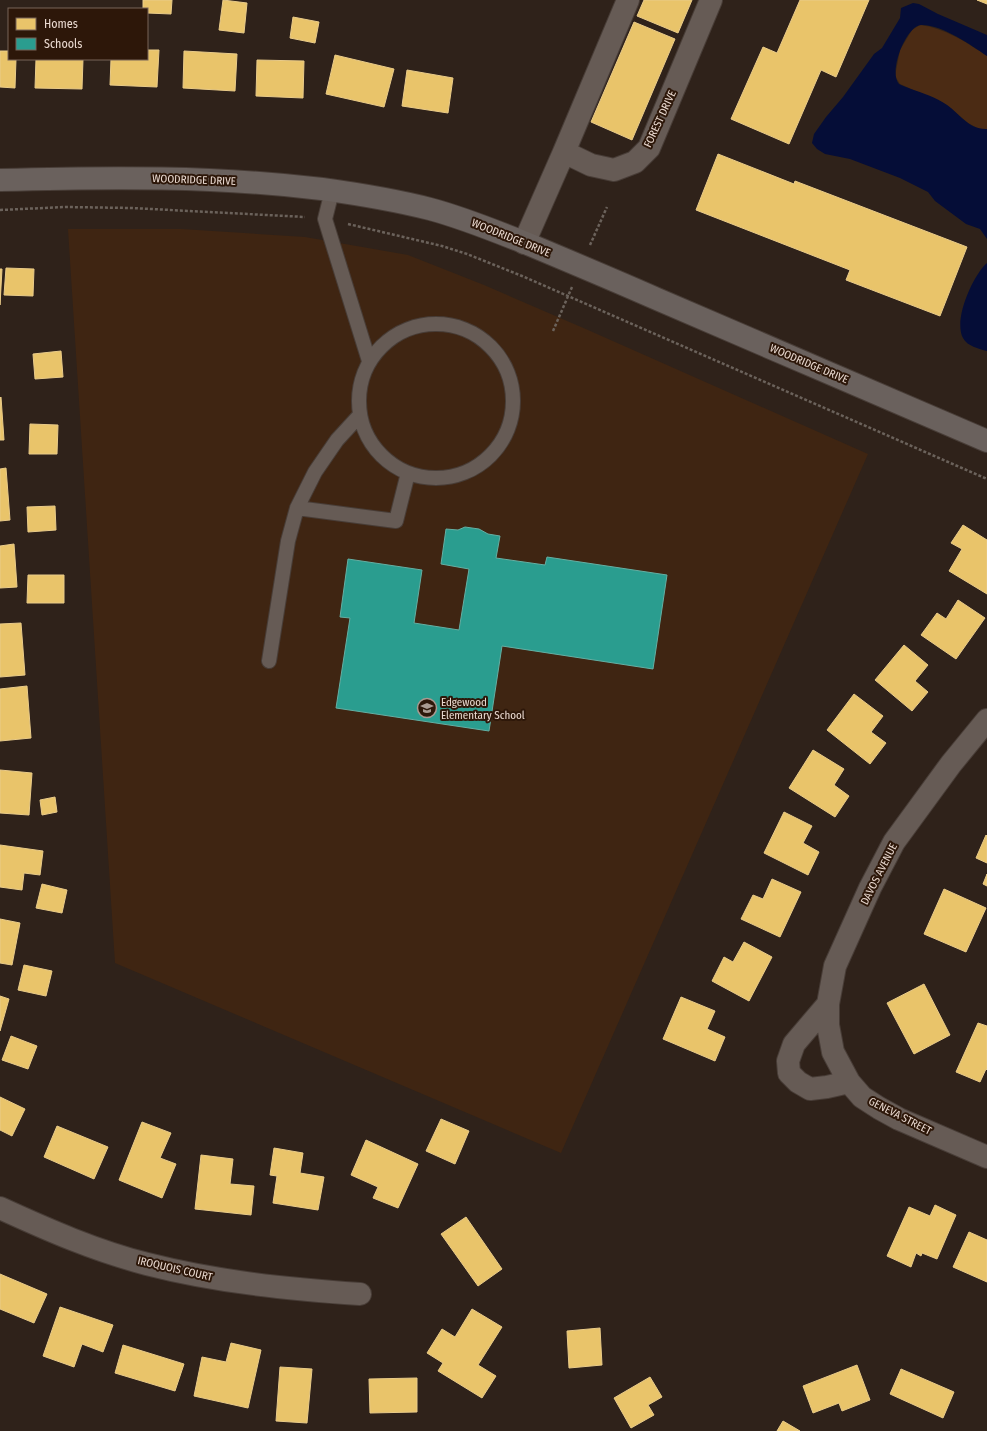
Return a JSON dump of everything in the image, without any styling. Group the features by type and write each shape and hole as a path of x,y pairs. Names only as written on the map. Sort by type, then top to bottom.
{"street":[{"path":"524,243 628,0"},
{"name":"FOREST DRIVE","path":"564,152 591,165 614,170 635,162 649,148 711,0"},
{"name":"WOODRIDGE DRIVE","path":"0,180 183,178 288,185 378,198 429,209 476,223 582,266 987,441"},
{"name":"DAVOS AVENUE","path":"833,1052 828,1025 828,1004 835,966 870,888 894,842 947,770 987,720"},
{"path":"828,1004 794,1044 788,1061 790,1073 798,1082 810,1089 849,1082"},
{"name":"GENEVA STREET","path":"833,1052 849,1082 862,1097 899,1119 987,1157"},
{"name":"IROQUOIS COURT","path":"0,1208 57,1234 98,1249 147,1264 250,1284 302,1290 360,1294"}],"lane":[{"path":"332,191 325,220 368,361"},
{"path":"442,323 470,330 492,347 508,371 514,400 509,428 494,452 471,470 444,478 415,476 389,464 370,443 359,416 359,388 368,361 388,339 407,329 413,326 442,323"},
{"path":"270,661 288,541 297,508 315,472 337,440 359,416"},
{"path":"297,508 396,521 408,473"}],"path":[{"path":"0,210 65,207 132,208 297,216"},
{"path":"589,247 606,207"},
{"path":"374,230 442,246 468,254 569,295 987,479"},
{"path":"553,331 573,285"}],"shaded area":[{"path":"913,3 919,4 938,14 987,35 987,56 946,31 929,26 921,25 915,27 900,50 897,60 896,78 899,84 947,105 965,121 975,127 987,129 987,239 980,229 966,224 935,201 928,192 900,178 850,159 825,154 817,149 812,143 814,134 826,117 843,97 874,54 882,48 900,18 901,8"},
{"path":"920,25 947,32 987,56 987,129 981,130 968,123 947,105 900,84 895,76 900,50 912,30"},
{"name":"Edgewood Elementary School","path":"68,229 181,229 305,237 408,255 484,285 868,454 561,1153 115,963"},
{"path":"987,263 987,351 974,347 965,341 961,330 961,320 966,298 971,287 976,277"}],"building: Homes":[{"path":"143,0 172,0 171,14 148,13 148,8 143,8"},
{"path":"223,0 247,3 244,33 219,30"},
{"path":"644,0 692,0 678,33 637,16"},
{"path":"800,0 869,0 836,77 821,70 789,144 731,119 763,47 777,53"},
{"path":"977,0 987,0 987,4"},
{"path":"293,17 319,22 315,43 290,38"},
{"path":"634,22 675,39 632,140 591,122"},
{"path":"148,50 159,50 157,87 110,85 111,60 148,60"},
{"path":"0,51 8,51 8,60 16,60 15,88 0,87"},
{"path":"184,51 237,54 235,91 183,88"},
{"path":"335,55 394,69 384,107 326,94"},
{"path":"36,60 83,60 82,89 35,88"},
{"path":"257,60 304,61 303,98 256,96"},
{"path":"407,70 453,78 448,113 402,106"},
{"path":"718,154 794,184 795,181 967,247 940,316 846,280 850,270 696,210"},
{"path":"6,268 34,269 33,296 4,295"},
{"path":"0,269 2,269 0,305"},
{"path":"61,351 63,377 35,379 33,354"},
{"path":"1,397 4,440 0,440"},
{"path":"30,424 58,425 57,454 29,454"},
{"path":"6,468 10,520 0,521 0,469"},
{"path":"55,506 56,530 28,532 27,507"},
{"path":"963,525 987,540 987,594 949,571 962,549 951,543"},
{"path":"14,544 17,587 0,588 0,546"},
{"path":"28,575 64,575 64,603 27,603"},
{"path":"958,600 985,618 956,659 921,635 937,613 946,619"},
{"path":"21,623 25,675 0,677 0,624"},
{"path":"904,645 928,665 915,681 928,692 912,711 875,680"},
{"path":"27,686 31,738 0,741 0,689"},
{"path":"854,694 883,716 871,732 886,743 870,764 827,730"},
{"path":"813,750 844,769 834,785 849,796 835,817 789,788"},
{"path":"0,770 32,773 29,815 0,813"},
{"path":"55,797 57,812 42,815 40,800"},
{"path":"784,812 812,826 803,843 819,852 808,875 764,853"},
{"path":"986,835 987,836 987,863 976,858"},
{"path":"0,845 43,851 40,875 24,873 22,890 0,887"},
{"path":"987,874 987,886 983,884"},
{"path":"772,879 801,892 780,937 741,919 753,895 763,899"},
{"path":"42,884 67,890 62,913 36,908"},
{"path":"944,889 986,908 966,952 924,934"},
{"path":"0,919 20,923 12,965 0,963"},
{"path":"744,942 772,957 749,1001 712,981 724,957 733,962"},
{"path":"24,965 52,971 46,996 18,990"},
{"path":"924,984 950,1035 914,1054 887,1003"},
{"path":"0,996 9,999 0,1031"},
{"path":"681,997 715,1011 707,1029 725,1037 715,1061 663,1039"},
{"path":"978,1023 987,1026 987,1070 986,1069 980,1082 956,1072"},
{"path":"11,1036 37,1046 28,1069 2,1060"},
{"path":"0,1097 25,1109 12,1136 0,1130"},
{"path":"441,1119 469,1131 455,1164 426,1151"},
{"path":"142,1122 171,1133 160,1158 176,1164 162,1198 119,1180"},
{"path":"57,1126 108,1147 94,1179 44,1157"},
{"path":"366,1140 418,1164 398,1208 373,1198 378,1187 351,1175"},
{"path":"274,1148 303,1153 300,1173 324,1177 318,1210 273,1203 277,1176 270,1175"},
{"path":"201,1155 233,1159 230,1184 254,1186 251,1215 195,1209"},
{"path":"935,1205 956,1215 937,1259 922,1253 921,1256 916,1253 911,1267 887,1256 909,1207 930,1216"},
{"path":"466,1217 502,1269 478,1286 441,1234"},
{"path":"969,1232 987,1240 987,1282 953,1267"},
{"path":"0,1274 47,1294 34,1323 0,1309"},
{"path":"60,1307 113,1325 103,1352 82,1344 74,1367 43,1356"},
{"path":"472,1309 502,1327 478,1365 496,1376 482,1398 438,1371 443,1363 427,1353 442,1329 455,1337"},
{"path":"600,1328 602,1365 569,1368 567,1331"},
{"path":"231,1343 261,1350 248,1408 194,1396 202,1357 226,1362"},
{"path":"123,1345 184,1364 175,1391 115,1373"},
{"path":"857,1365 870,1400 842,1411 839,1403 813,1413 803,1386"},
{"path":"280,1367 312,1369 307,1423 276,1421"},
{"path":"901,1369 954,1392 943,1418 890,1394"},
{"path":"650,1377 662,1397 648,1405 654,1415 631,1428 614,1398"},
{"path":"417,1378 417,1412 370,1413 369,1379"},
{"path":"783,1421 800,1431 777,1431"}],"building: Schools":[{"path":"465,527 479,529 488,534 500,536 496,558 545,565 547,557 667,575 653,669 502,646 489,731 336,708 350,618 340,617 348,559 422,570 414,623 459,630 469,569 441,564 446,529 458,530"}],"place":[{"name":"Edgewood Elementary School","path":"427,708"}]}
